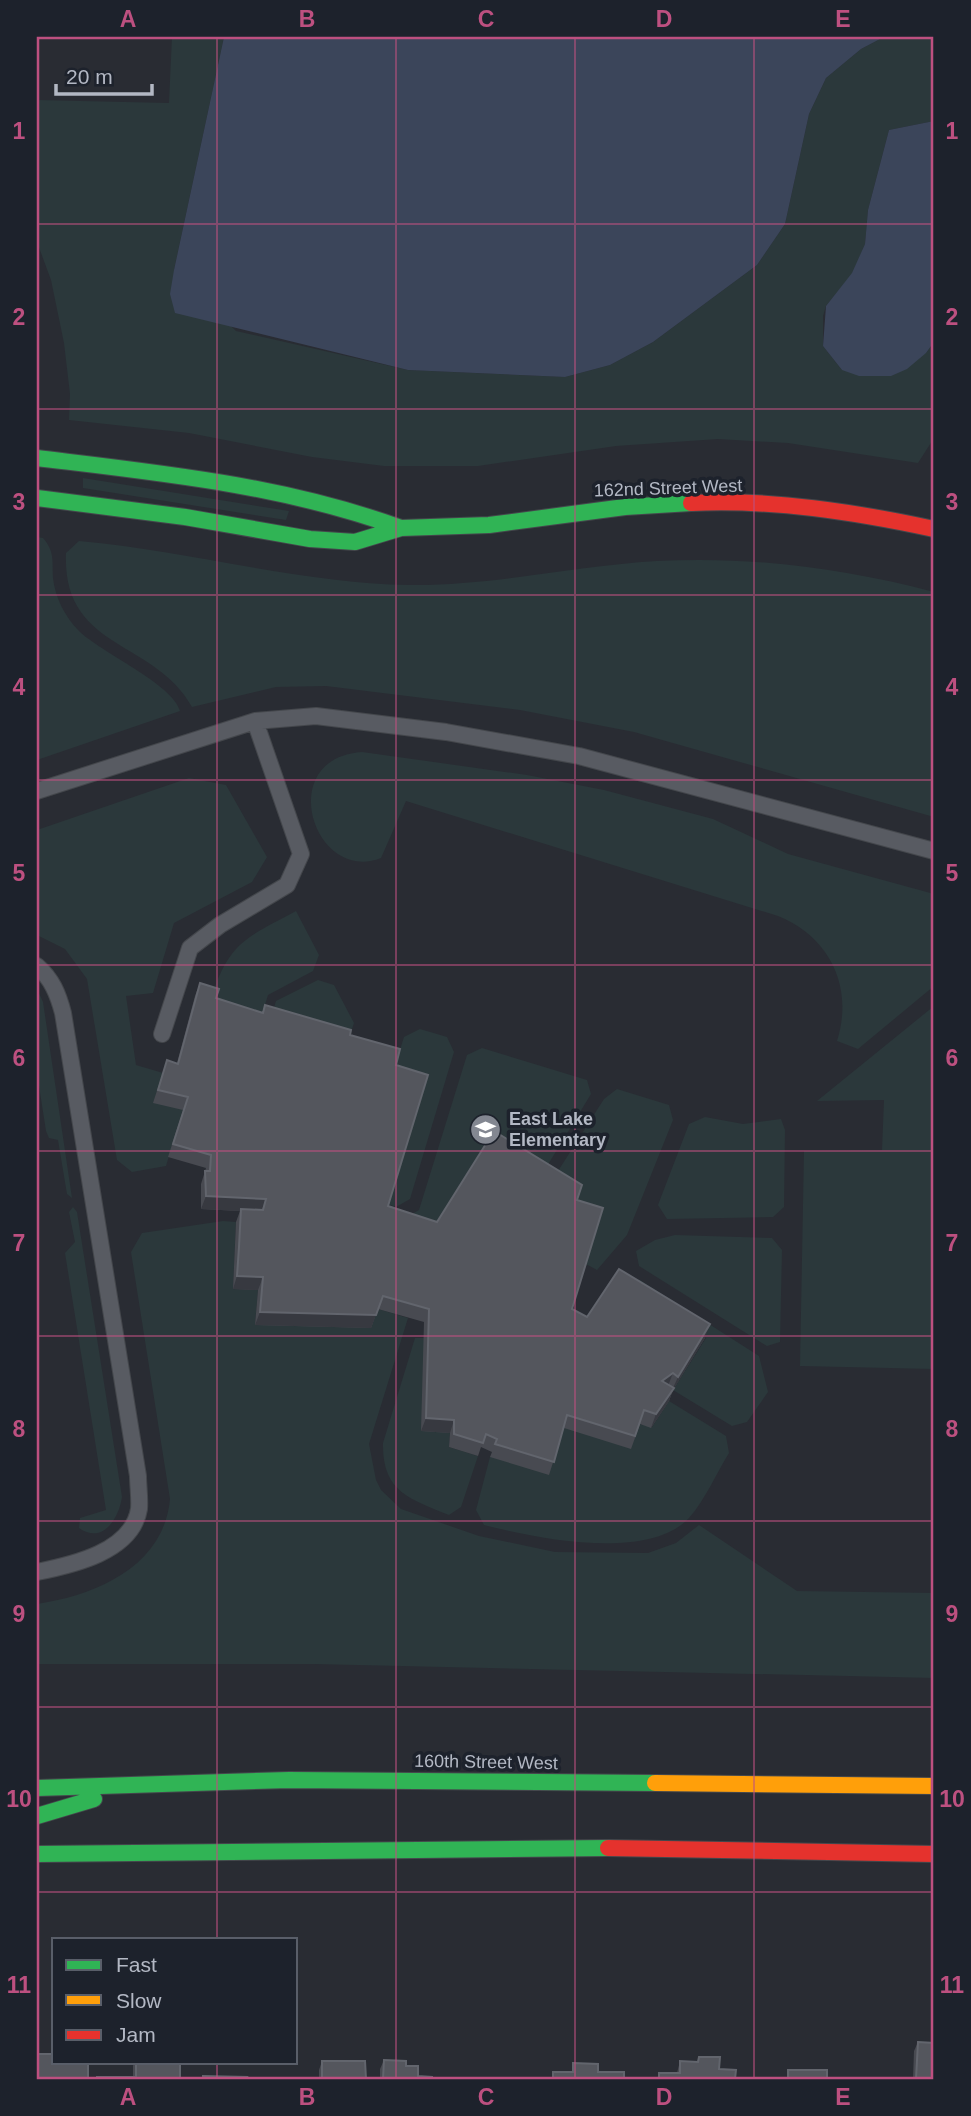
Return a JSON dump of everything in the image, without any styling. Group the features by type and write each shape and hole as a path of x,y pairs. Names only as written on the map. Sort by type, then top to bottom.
{"main road":[{"name":"162nd Street West","path":"37,458 233,482 357,510 401,528"},
{"name":"162nd Street West","path":"37,498 174,515 310,539 355,542 401,528 489,525 625,507 718,502 860,513 934,529"},
{"name":"160th Street West","path":"37,1788 303,1780 934,1786"},
{"path":"37,1816 147,1784"},
{"path":"37,1854 540,1848 934,1854"}],"lane":[{"path":"37,790 255,722 316,716 358,719 536,747 624,766 934,851"},
{"path":"162,1034 190,948 220,925 287,885 301,854 255,722"},
{"path":"37,966 49,977 58,993 63,1013 138,1476 139,1510 132,1528 120,1542 90,1557 37,1572"}],"shaded area":[{"path":"172,37 224,37 174,270 236,331 408,370 565,377 610,365 653,342 757,265 785,224 809,114 826,78 861,49 880,39 934,37 934,121 889,130 868,210 865,244 853,273 826,306 823,316 823,346 842,370 926,353 934,342 934,438 918,463 788,443 718,439 616,446 478,466 384,466 312,457 189,433 69,420 70,394 64,343 51,280 37,242 37,100 169,103"},
{"path":"83,478 289,511 286,520 83,488"},
{"path":"37,537 43,538 49,548 56,592 69,619 89,639 151,679 175,701 180,711 37,760"},
{"path":"79,541 368,583 440,584 657,561 727,560 831,570 934,592 934,817 634,732 520,710 326,686 276,687 192,707 176,685 156,668 94,627 79,609 69,585 66,553"},
{"path":"362,752 527,775 604,790 713,819 788,854 934,894 934,986 858,1049 837,1041 842,1002 840,983 824,951 812,937 778,916 406,801 381,858 357,861 337,854 322,838 313,817 311,795 318,775 335,759"},
{"path":"189,778 226,785 267,857 252,882 174,923 153,993 126,996 136,1065 163,1073 183,1110 166,1166 132,1172 117,1160 87,979 65,949 37,935 37,830"},
{"path":"296,911 319,955 313,971 268,995 261,1018 210,1001 224,966 241,944"},
{"path":"318,980 334,985 354,1023 347,1044 270,1021 276,1001"},
{"path":"37,989 43,1002 72,1198 67,1194 58,1140 49,1138 46,1131 37,1073"},
{"path":"934,1006 934,1369 800,1366 804,1151 882,1150 884,1100 817,1101"},
{"path":"420,1029 447,1037 454,1052 410,1199 396,1207 388,1204 391,1078 404,1037"},
{"path":"482,1048 587,1080 591,1094 541,1176 432,1235 402,1220 419,1210 467,1055"},
{"path":"617,1089 669,1105 673,1120 627,1235 597,1270 586,1264 551,1182 604,1099"},
{"path":"705,1117 743,1124 781,1119 785,1130 784,1207 773,1217 667,1219 658,1205 689,1124"},
{"path":"73,1207 77,1212 122,1497 113,1521 102,1531 95,1533 79,1528 80,1518 106,1510 65,1253 75,1242 69,1212"},
{"path":"223,1221 236,1222 233,1289 258,1290 255,1325 378,1309 408,1318 369,1444 376,1480 381,1490 401,1509 479,1536 555,1552 648,1553 676,1543 699,1525 797,1591 934,1593 934,1678 314,1664 37,1664 37,1604 82,1593 124,1573 141,1559 155,1542 165,1522 170,1499 131,1252 142,1233"},
{"path":"675,1235 772,1238 782,1250 780,1342 767,1346 639,1266 636,1251 655,1240"},
{"path":"640,1280 759,1356 768,1392 747,1422 732,1426 673,1390 706,1338 625,1289 629,1282"},
{"path":"415,1338 424,1338 450,1433 449,1447 478,1456 461,1507 449,1515 422,1504 401,1491 387,1473 384,1460 383,1443"},
{"path":"669,1401 726,1436 729,1453 695,1511 671,1531 647,1539 620,1543 590,1543 532,1536 484,1525 476,1510 490,1457 563,1428 639,1424 652,1427"}],"water":[{"path":"224,37 892,37 880,39 861,49 826,78 809,114 785,224 757,265 653,342 610,365 565,377 408,370 175,313 170,294 174,270"},
{"path":"934,121 934,342 926,353 907,369 891,376 859,376 842,370 823,346 826,306 852,273 865,244 868,210 889,130"}],"building":[{"name":"East Lake Elementary","path":"200,983 219,989 216,998 263,1013 265,1005 351,1030 350,1035 400,1049 396,1065 428,1075 388,1206 437,1222 494,1131 582,1185 577,1200 603,1208 572,1309 587,1317 619,1269 710,1324 678,1377 673,1373 662,1381 674,1388 656,1414 644,1410 635,1436 567,1415 554,1462 495,1444 497,1439 486,1434 483,1443 454,1434 454,1420 426,1418 429,1309 383,1296 376,1315 260,1312 263,1277 237,1276 241,1209 263,1210 266,1199 206,1196 205,1171 210,1171 211,1155 173,1144 188,1097 158,1090 167,1060 178,1064"},
{"path":"918,2042 934,2043 934,2079 916,2079"},
{"path":"37,2054 52,2054 52,2064 88,2064 88,2079 37,2079"},
{"path":"699,2057 720,2057 719,2069 736,2070 735,2079 659,2079 659,2073 680,2073 680,2061 698,2062"},
{"path":"384,2060 406,2061 406,2066 418,2066 418,2076 432,2079 383,2079"},
{"path":"322,2061 365,2061 366,2079 322,2079"},
{"path":"573,2063 598,2064 598,2072 624,2072 624,2079 553,2079 553,2072 573,2072"},
{"path":"136,2064 180,2064 180,2079 97,2079 136,2077"},
{"path":"788,2070 827,2070 827,2079 788,2079"},
{"path":"203,2076 247,2077 203,2079"}],"traffic: fast":[{"path":"37,458 221,482 312,501 401,528"},
{"path":"37,498 185,517 310,539 355,542 401,528 489,525 625,507 691,503"},
{"path":"37,1788 289,1780 655,1783"},
{"path":"37,1816 94,1799"},
{"path":"37,1854 608,1848"}],"traffic: slow":[{"path":"655,1783 934,1786"}],"traffic: jam":[{"path":"691,503 752,503 813,508 934,529"},
{"path":"608,1848 934,1854"}],"place":[{"name":"East Lake Elementary","path":"486,1129"}]}
